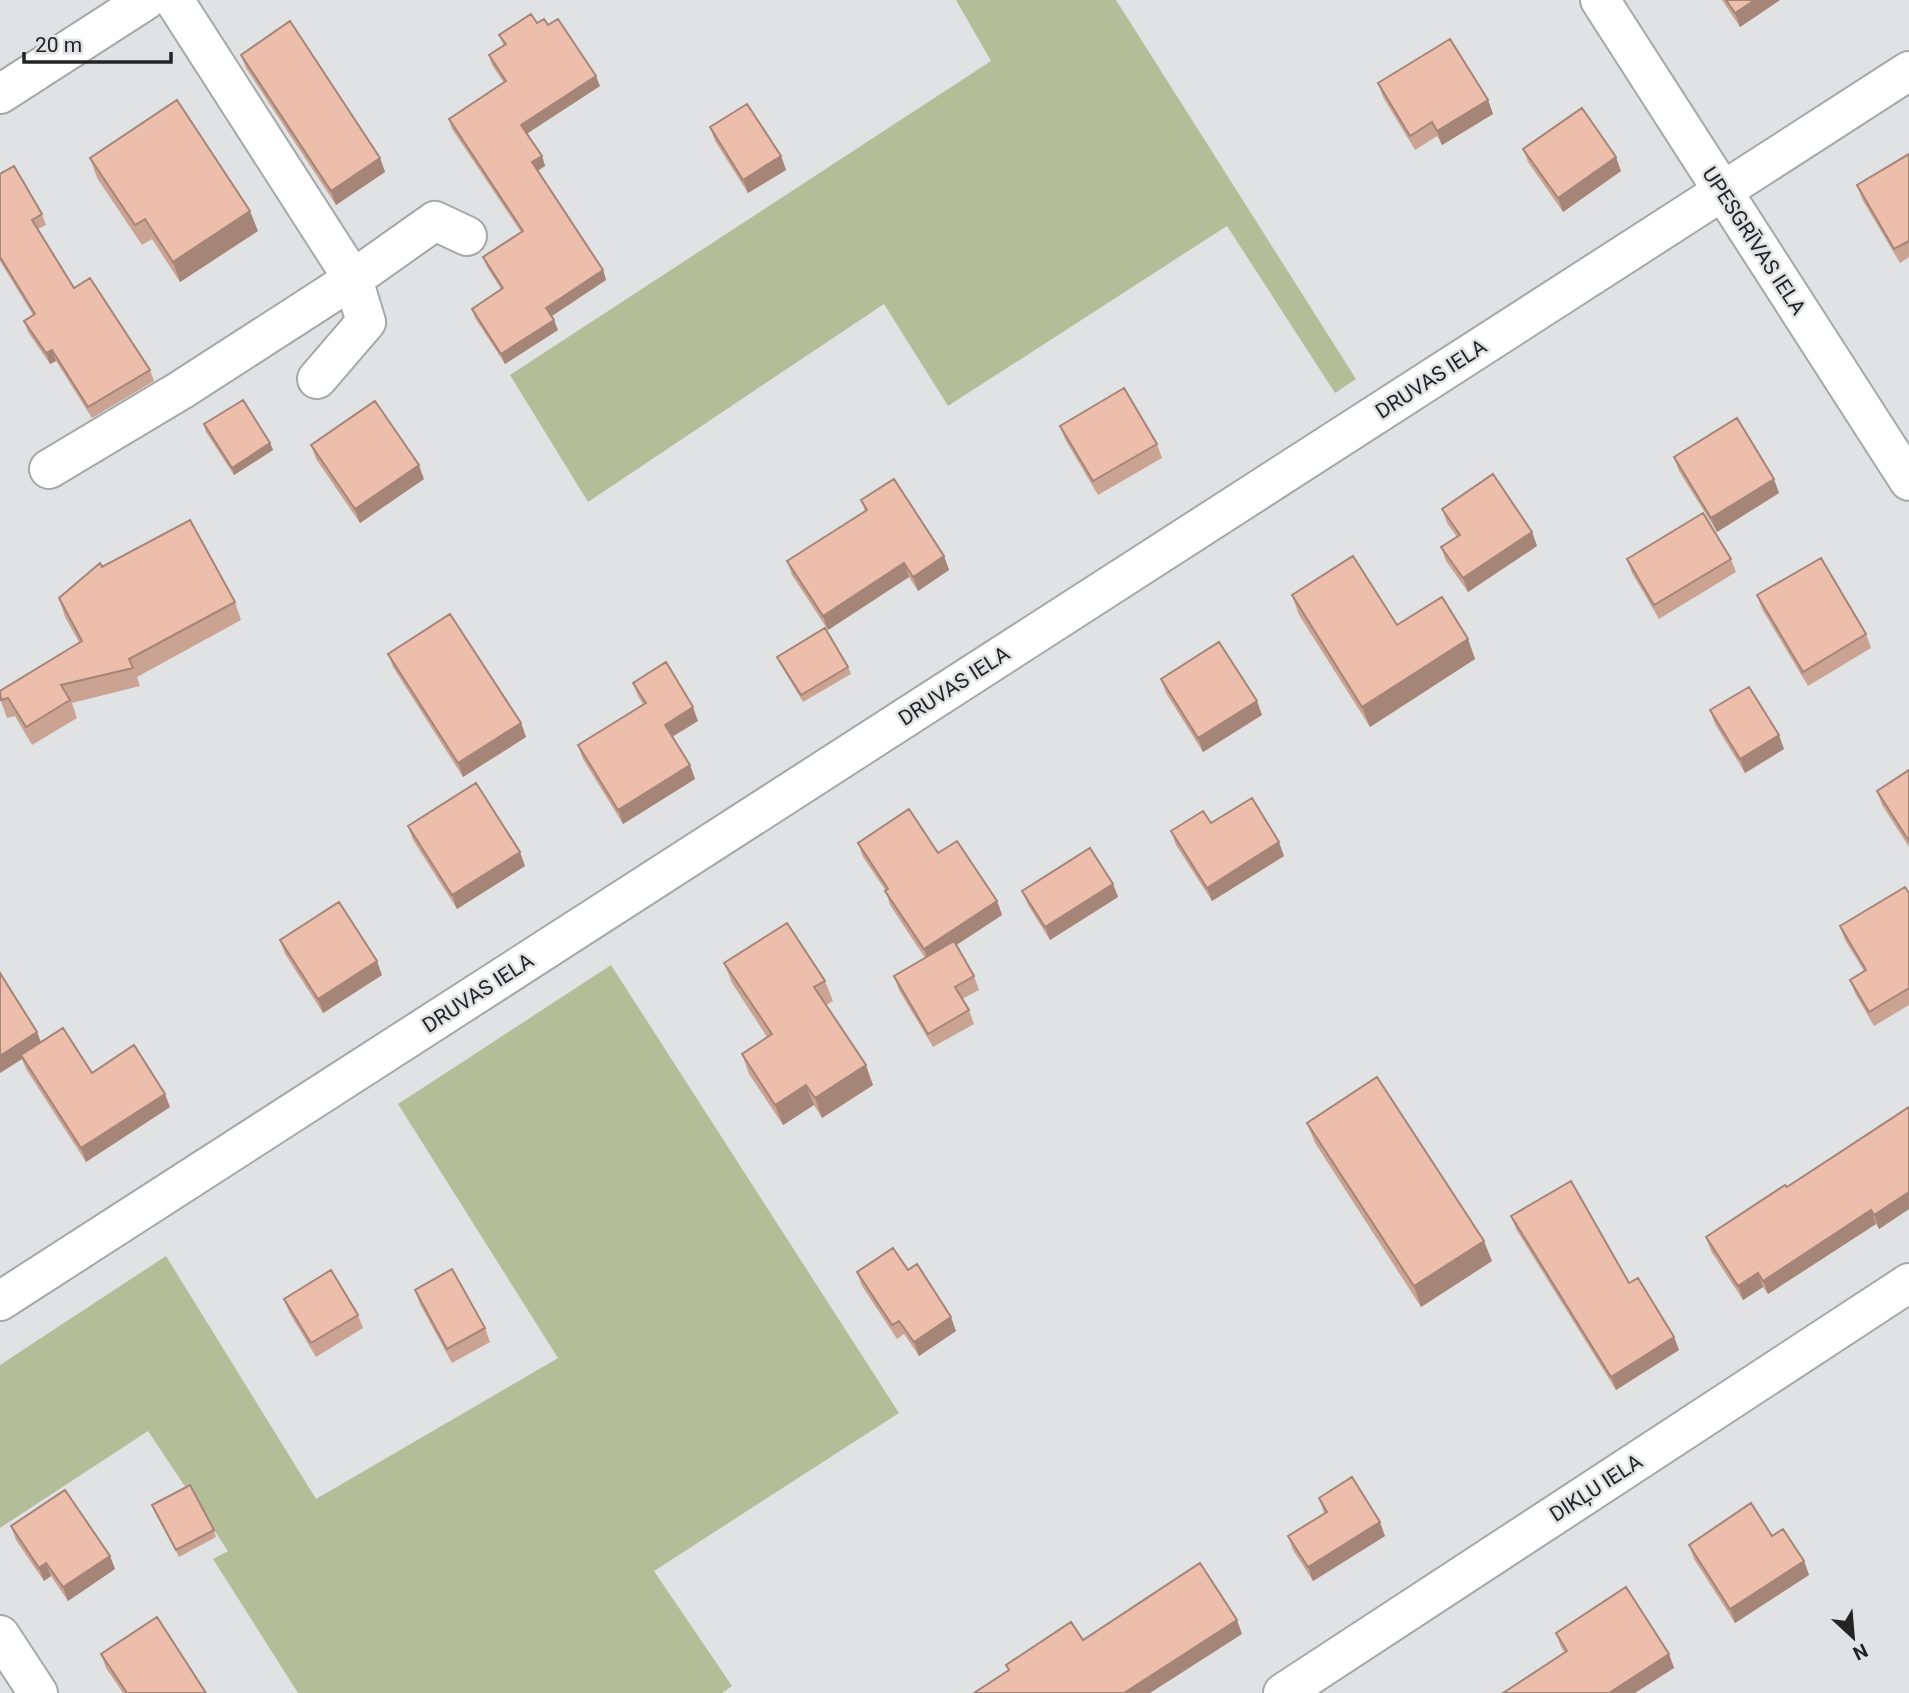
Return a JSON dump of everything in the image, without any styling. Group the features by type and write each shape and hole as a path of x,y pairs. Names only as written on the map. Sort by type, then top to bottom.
{"street":[{"path":"0,94 146,0"},
{"path":"174,0 353,279 366,322 317,379"},
{"name":"UPESGRĪVAS IELA","path":"1600,0 1909,481"},
{"name":"DRUVAS IELA","path":"0,1300 1909,71"},
{"path":"49,469 181,390 353,279 435,221 467,236"},
{"name":"DIKĻU IELA","path":"1283,1693 1909,1283"},
{"path":"0,1635 38,1693"}],"green space":[{"path":"956,0 1116,0 1356,379 1335,393 1227,226 948,406 884,304 588,502 510,375 991,61"},
{"path":"611,965 899,1413 654,1571 732,1686 722,1693 298,1693 213,1559 228,1551 148,1431 0,1528 0,1365 166,1256 316,1499 558,1358 398,1104"}],"building":[{"path":"1726,0 1755,0 1735,13"},
{"path":"531,14 537,23 544,19 548,25 558,19 596,76 521,125 542,156 532,162 603,270 546,308 554,320 501,354 472,309 503,288 483,257 523,231 449,119 506,81 489,55 506,44 499,35"},
{"path":"290,21 380,158 331,191 241,55"},
{"path":"1450,39 1488,100 1437,131 1432,122 1410,136 1378,83"},
{"path":"177,100 250,211 173,262 145,219 135,225 90,158"},
{"path":"747,104 781,156 743,180 710,127"},
{"path":"1582,108 1616,157 1558,198 1523,149"},
{"path":"1909,154 1909,241 1894,249 1857,185"},
{"path":"14,166 42,214 32,220 74,288 90,278 150,370 88,407 52,350 46,353 24,321 35,314 0,257 0,174"},
{"path":"1124,388 1157,444 1093,481 1060,426"},
{"path":"243,400 270,443 232,468 204,424"},
{"path":"375,401 419,465 355,509 311,445"},
{"path":"1737,418 1774,479 1711,518 1674,457"},
{"path":"1493,474 1532,532 1463,578 1441,547 1460,535 1442,509"},
{"path":"894,479 944,556 913,577 904,563 823,616 787,561 867,510 861,500"},
{"path":"1703,513 1731,559 1654,605 1627,559"},
{"path":"190,520 235,602 129,659 133,668 61,685 70,700 26,727 8,698 1,700 0,691 82,641 59,598 100,563 102,567"},
{"path":"1353,556 1397,625 1442,597 1468,639 1362,707 1292,595"},
{"path":"1821,558 1866,634 1803,672 1757,595"},
{"path":"450,614 521,723 458,763 388,654"},
{"path":"825,628 848,667 801,695 777,657"},
{"path":"1219,642 1257,701 1198,738 1161,679"},
{"path":"666,662 693,707 665,725 690,765 618,810 578,745 646,703 633,683"},
{"path":"1749,687 1779,735 1740,759 1710,710"},
{"path":"1909,770 1909,841 1877,791"},
{"path":"476,783 520,852 452,895 408,826"},
{"path":"1252,798 1279,842 1207,888 1171,831 1203,811 1211,823"},
{"path":"909,809 938,853 957,841 997,901 924,949 885,891 888,889 858,843"},
{"path":"1090,848 1113,884 1045,927 1022,891"},
{"path":"1905,887 1909,893 1909,988 1869,1012 1850,980 1866,970 1840,926"},
{"path":"339,902 377,961 318,999 280,940"},
{"path":"787,923 825,981 814,987 866,1065 815,1098 806,1085 775,1105 742,1054 772,1034 724,963"},
{"path":"954,941 974,976 955,987 969,1010 928,1034 894,976"},
{"path":"0,973 37,1032 0,1056"},
{"path":"63,1028 92,1073 134,1045 165,1094 81,1148 21,1055"},
{"path":"1377,1077 1484,1241 1414,1286 1307,1123"},
{"path":"1909,1107 1909,1192 1874,1215 1871,1210 1763,1281 1758,1273 1738,1286 1706,1237"},
{"path":"1571,1181 1629,1283 1638,1278 1674,1337 1611,1377 1511,1216"},
{"path":"893,1248 908,1270 917,1264 951,1317 914,1342 899,1321 892,1325 857,1272"},
{"path":"452,1269 485,1328 447,1349 415,1290"},
{"path":"331,1270 358,1315 311,1343 284,1299"},
{"path":"1352,1477 1380,1522 1308,1567 1288,1536 1327,1512 1319,1498"},
{"path":"190,1485 214,1530 176,1550 152,1505"},
{"path":"65,1490 110,1556 63,1587 46,1563 39,1568 11,1526"},
{"path":"1751,1503 1772,1536 1783,1529 1804,1561 1730,1609 1689,1545"},
{"path":"1200,1563 1237,1620 1124,1693 974,1693 1009,1670 1006,1665 1071,1622 1083,1640"},
{"path":"1626,1587 1669,1654 1609,1693 1503,1693 1567,1651 1556,1633"},
{"path":"157,1617 206,1693 127,1693 101,1654"}]}
